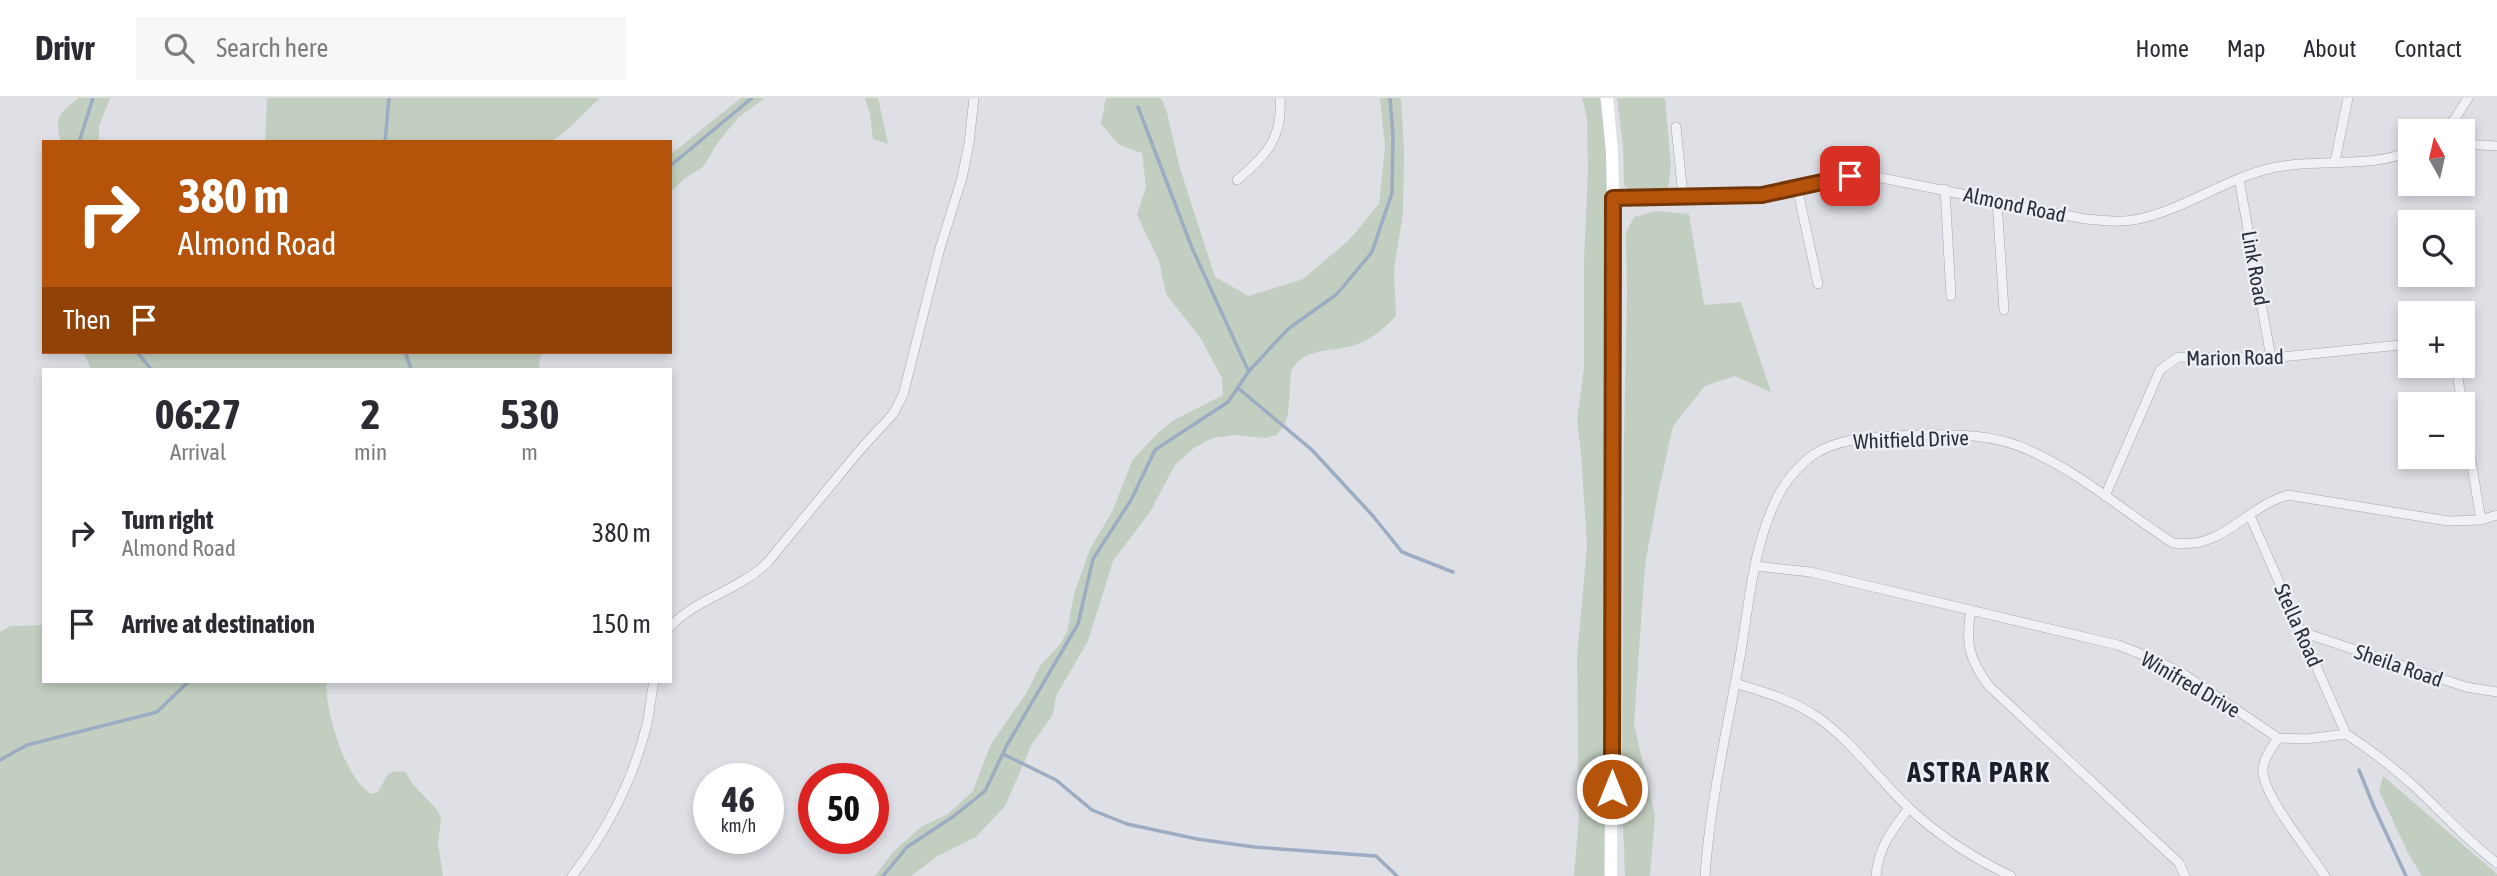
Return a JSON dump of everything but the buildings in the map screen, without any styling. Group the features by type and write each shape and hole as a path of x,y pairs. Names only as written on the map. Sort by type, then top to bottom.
{"main road":[{"path":"1607,98 1613,198 1611,876"}],"street":[{"path":"672,625 681,616 754,576 897,408 907,382 940,248 957,198 969,143 974,98"},
{"path":"1237,180 1259,161 1277,134 1280,98"},
{"path":"2335,161 2348,98"},
{"path":"2455,119 2468,98"},
{"path":"1676,127 1683,196"},
{"path":"2475,145 2497,146"},
{"name":"Almond Road","path":"1613,198 1762,195 1850,176 1872,176 2108,222 2161,212 2239,179 2280,166 2387,159 2398,155"},
{"name":"Link Road","path":"2239,179 2271,358"},
{"path":"1797,187 1818,284"},
{"path":"1945,189 1951,296"},
{"path":"1997,200 2004,310"},
{"name":"Marion Road","path":"2105,496 2160,370 2169,361 2187,356 2271,358 2398,345"},
{"name":"Whitfield Drive","path":"1706,876 1710,828 1735,683 1756,566 1769,516 1778,495 1791,477 1811,457 1831,446 1861,439 1935,435 2001,440 2031,451 2105,496 2173,543 2189,545 2211,540 2267,502 2288,495 2448,521 2496,519"},
{"path":"2472,469 2481,520"},
{"name":"Stella Road","path":"2250,516 2346,734"},
{"name":"Winifred Drive","path":"1756,566 1810,572 2118,645 2185,675 2278,738"},
{"path":"1971,610 1968,626 1970,656 1989,686 2179,863 2185,876"},
{"name":"Sheila Road","path":"2302,632 2466,687 2497,692"},
{"path":"572,876 603,834 619,802 646,727 654,683"},
{"path":"1735,683 1785,699 1826,723 1909,808 1952,845 2011,876"},
{"path":"2325,876 2280,809 2264,778 2263,767 2278,738 2294,740 2346,734 2367,747 2416,788 2474,846 2497,863"},
{"path":"1876,876 1877,862 1883,845 1909,808"}],"green space":[{"path":"78,98 110,98 99,126 99,140 61,140 58,127 60,116"},
{"path":"267,98 600,98 553,140 265,140"},
{"path":"741,98 765,98 739,117 719,141 703,167 684,179 672,191 672,153"},
{"path":"865,98 878,98 888,144 873,139"},
{"path":"1106,98 1161,98 1167,112 1179,165 1215,277 1249,296 1303,279 1349,240 1379,204 1385,146 1380,98 1401,98 1403,213 1394,270 1396,316 1365,341 1313,353 1297,362 1291,371 1288,415 1277,435 1265,438 1234,435 1213,438 1194,448 1175,465 1150,512 1113,561 1088,641 1057,694 1052,716 1032,744 1005,806 976,837 938,856 911,876 875,876 893,852 921,827 948,814 973,791 991,744 1027,692 1040,666 1067,632 1074,594 1090,549 1112,512 1133,459 1174,420 1223,395 1222,378 1201,339 1166,294 1159,261 1137,215 1146,187 1142,153 1119,145 1101,124"},
{"path":"1582,98 1600,98 1606,148 1607,566 1604,876 1574,876 1579,816 1577,658 1587,546 1577,421 1584,368 1584,260 1588,170 1587,119"},
{"path":"1617,98 1665,98 1671,165 1668,190 1632,193 1624,185 1623,146"},
{"path":"1656,211 1689,214 1704,305 1741,302 1771,392 1734,376 1705,386 1673,426 1645,565 1634,724 1655,816 1650,876 1625,876 1622,800 1626,233 1634,217"},
{"path":"84,354 542,354 539,368 91,368"},
{"path":"42,625 42,683 327,683 329,708 339,743 354,776 363,787 372,794 378,792 390,773 406,772 411,782 438,811 441,820 438,844 443,876 0,876 0,632 11,626"},
{"path":"2383,776 2497,876 2422,876 2408,853 2379,791"}],"waterway":[{"path":"80,140 93,98"},
{"path":"385,140 389,98"},
{"path":"672,164 752,98"},
{"path":"883,876 907,847 954,816 985,791 1007,745 1078,624 1093,559 1131,500 1155,450 1228,402 1249,371 1288,329 1337,294 1372,252 1392,193 1393,135 1390,98"},
{"path":"1138,107 1192,248 1248,370"},
{"path":"139,354 150,368"},
{"path":"406,354 411,368"},
{"path":"1238,388 1312,450 1402,552 1453,572"},
{"path":"0,760 27,745 157,712 187,683"},
{"path":"1003,754 1056,780 1092,810 1127,824 1197,839 1254,847 1376,856 1397,876"},
{"path":"2359,770 2406,876"}],"district":[{"name":"ASTRA PARK","path":"1979,772"}],"route":[{"path":"1612,789 1613,198 1762,195 1850,176"}]}
